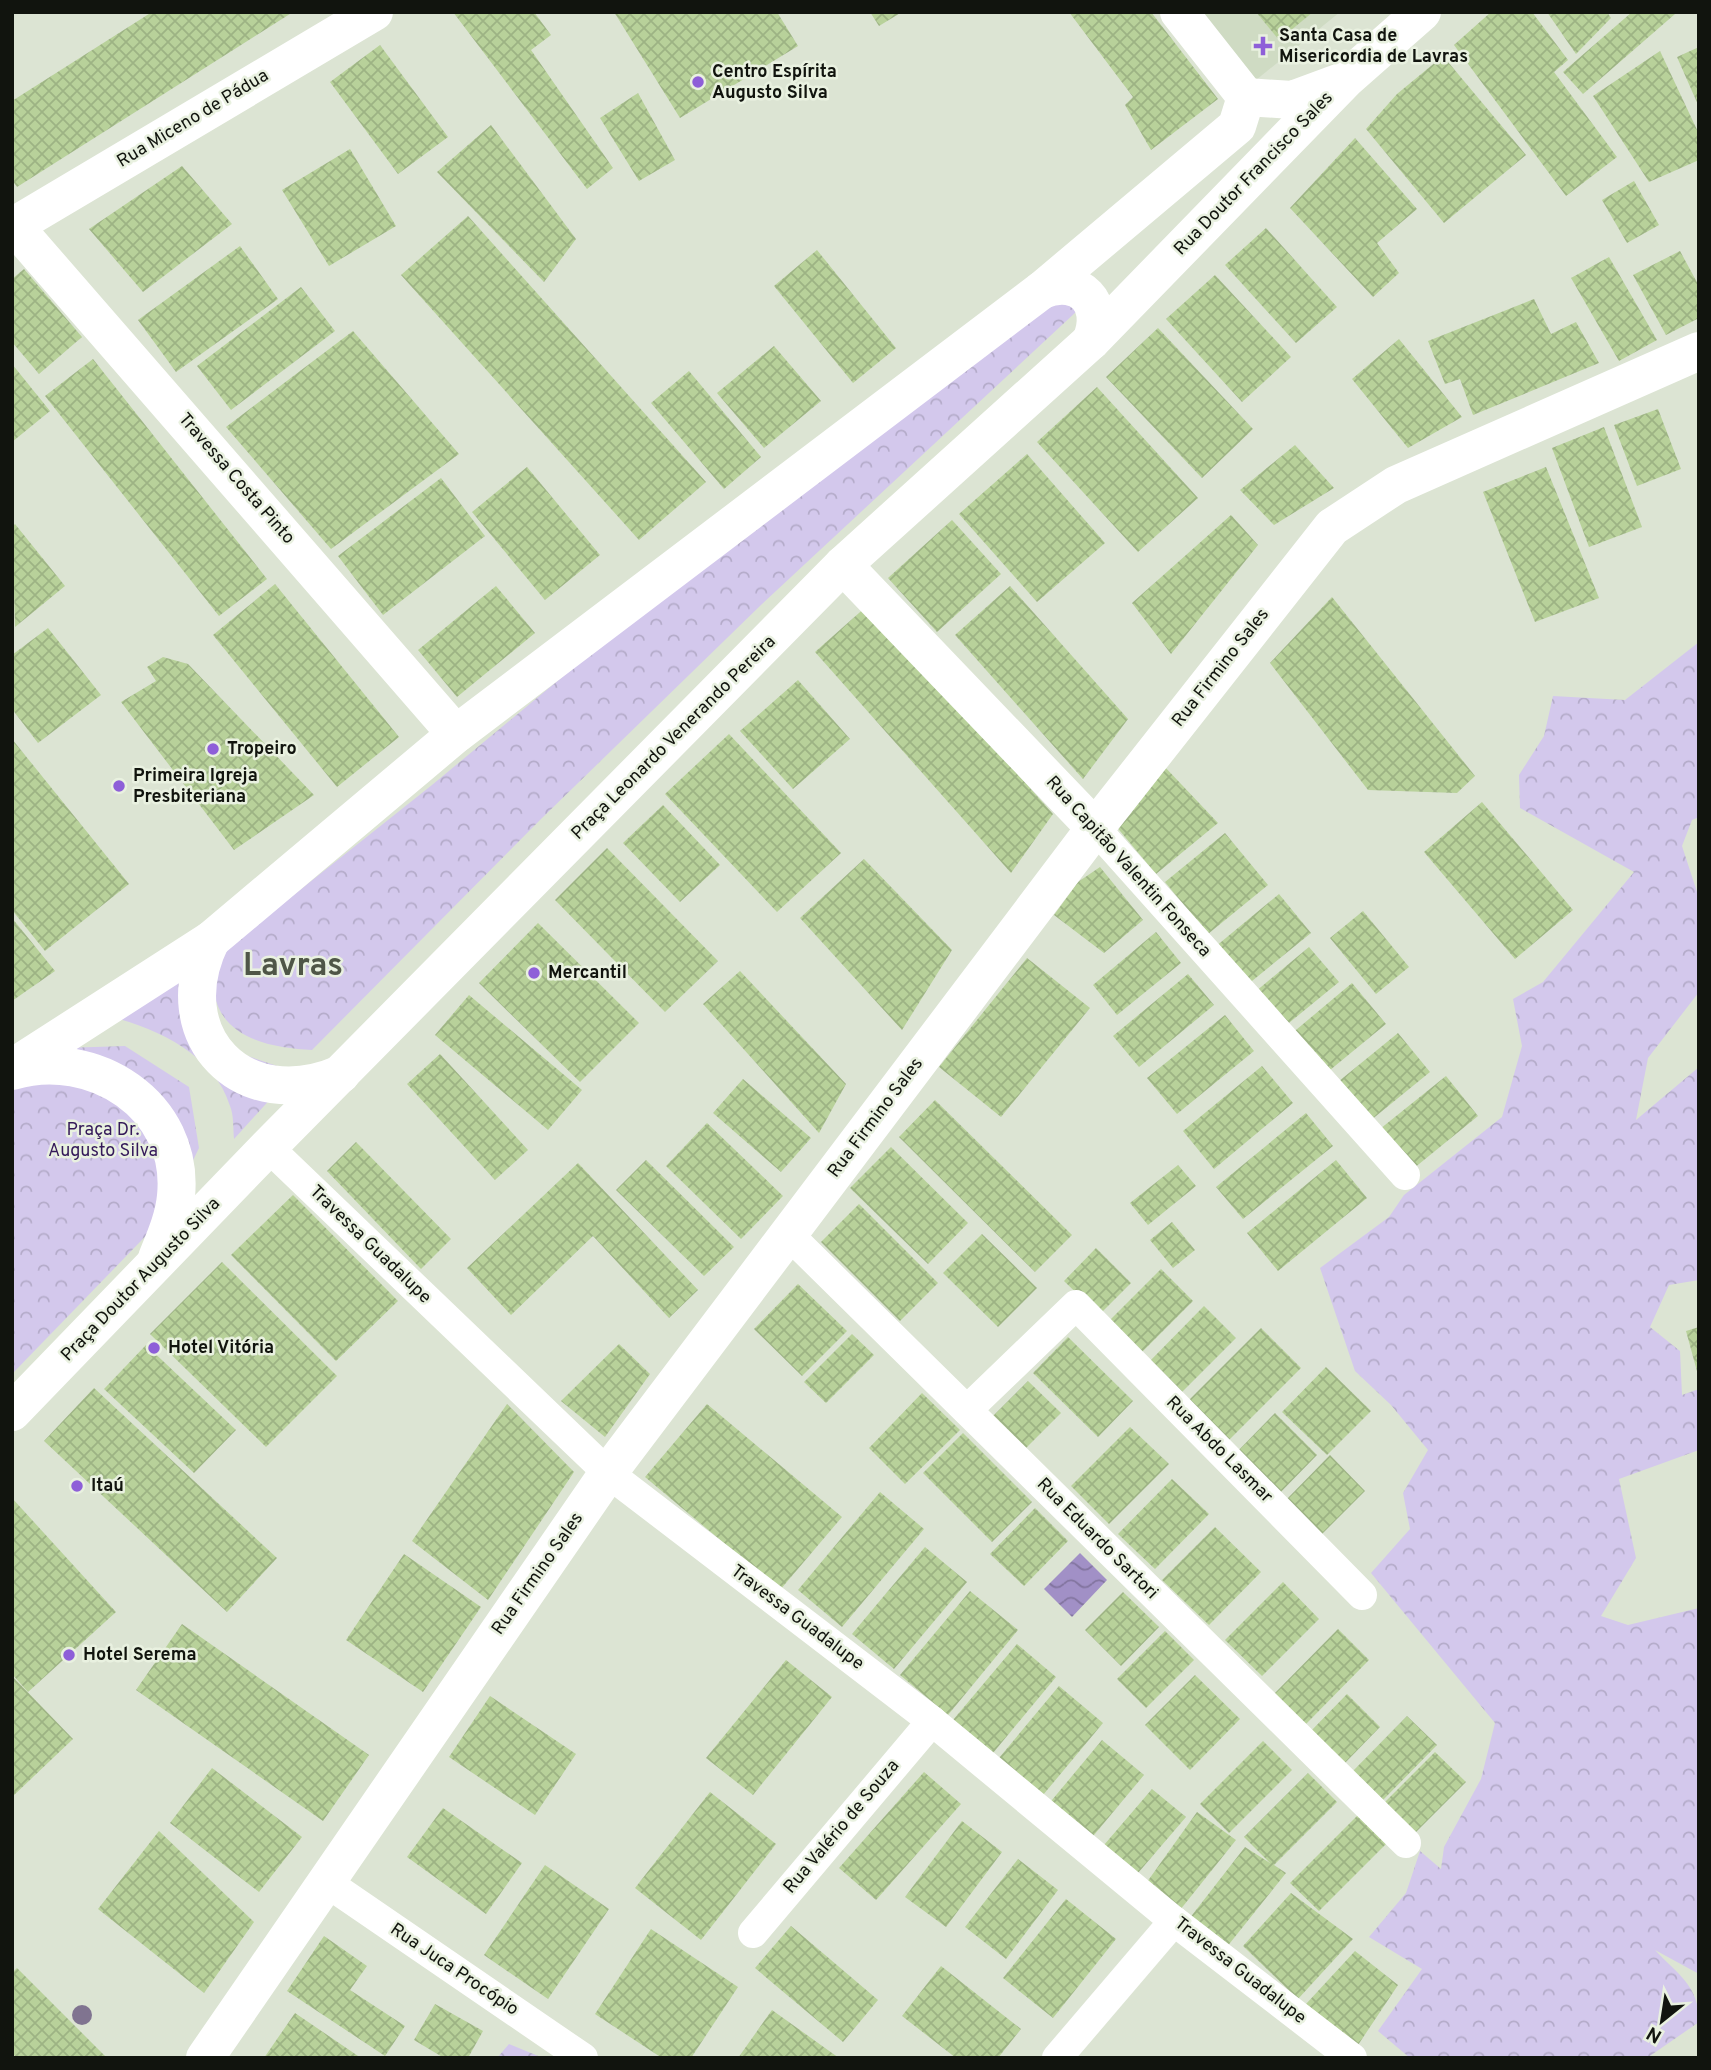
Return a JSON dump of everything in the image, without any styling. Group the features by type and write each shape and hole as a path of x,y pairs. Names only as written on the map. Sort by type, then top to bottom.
{"main road":[{"name":"Rua Miceno de Pádua","path":"13,225 374,12"},
{"path":"1179,12 1246,97 1292,100 1346,79"},
{"name":"Rua Doutor Francisco Sales","path":"1091,341 1346,79 1422,12"},
{"path":"12,1069 211,940 456,734 1042,290 1237,126 1246,97"},
{"name":"Travessa Costa Pinto","path":"13,225 456,734"},
{"path":"1042,290 1055,285 1082,291 1097,314 1097,328 1091,341"},
{"name":"Praça Leonardo Venerando Pereira","path":"268,1147 843,565 1091,341"},
{"name":"Rua Firmino Sales","path":"205,2058 608,1473 1095,828 1332,527 1396,485 1699,351"},
{"name":"Rua Capitão Valentin Fonseca","path":"843,565 1095,828"},
{"path":"211,940 200,963 195,989 198,1014 207,1038 222,1059 243,1075 267,1085 292,1088 318,1084 342,1074"},
{"path":"12,1069 34,1064 66,1064 97,1071 124,1086 147,1107 164,1134 174,1163 176,1195 170,1225 152,1269"},
{"name":"Praça Doutor Augusto Silva","path":"12,1412 268,1147"}],"street":[{"name":"Rua Capitão Valentin Fonseca","path":"1095,828 1405,1175"},
{"name":"Travessa Guadalupe","path":"268,1147 608,1473 932,1721 1174,1921 1343,2055"},
{"name":"Rua Eduardo Sartori","path":"788,1234 1406,1843"},
{"name":"Rua Abdo Lasmar","path":"967,1410 1076,1306 1362,1595"},
{"name":"Rua Valério de Souza","path":"753,1933 932,1721"},
{"name":"Rua Juca Procópio","path":"326,1882 583,2058"},
{"path":"1057,2058 1174,1921"}],"shaded area":[{"name":"Santa Casa de Misericordia de Lavras","path":"1202,12 1340,12 1256,80"}],"green space":[{"path":"1052,289 1077,311 762,604 540,820 312,1050 266,1043 239,1031 228,1021 219,1009 214,993 213,959 432,785 643,610"},
{"path":"1699,642 1699,817 1692,820 1682,846 1699,898 1699,992 1648,1058 1636,1120 1699,1067 1699,1280 1669,1285 1650,1327 1680,1351 1682,1395 1699,1389 1699,1450 1619,1479 1636,1558 1601,1616 1628,1625 1699,1608 1699,1974 1655,1950 1691,1990 1698,2009 1699,2022 1647,2058 1410,2058 1378,2031 1422,1969 1369,1937 1406,1893 1420,1851 1441,1869 1444,1847 1481,1779 1495,1723 1371,1573 1410,1529 1403,1493 1428,1450 1391,1405 1355,1371 1320,1268 1389,1217 1404,1195 1502,1117 1522,1046 1513,999 1543,982 1634,872 1520,808 1519,775 1544,736 1553,696 1625,700"},
{"path":"184,968 212,1044 295,1072 234,1139 233,1118 223,1088 198,1059 166,1037 112,1017"},
{"name":"Praça Dr. Augusto Silva","path":"125,1046 189,1087 199,1148 167,1214 12,1374 12,1081 63,1048"},
{"path":"509,2044 543,2058 497,2058"}],"water":[{"path":"1080,1553 1107,1580 1072,1617 1044,1589"}],"building":[{"path":"152,12 293,12 17,187 12,180 12,101"},
{"path":"453,12 534,12 551,35 531,50 613,168 587,189"},
{"name":"Centro Espírita Augusto Silva","path":"614,12 777,12 798,46 680,118"},
{"path":"870,12 902,12 879,26"},
{"path":"1069,12 1151,12 1218,99 1151,150 1125,105 1133,97"},
{"path":"1256,12 1313,12 1279,40"},
{"path":"1491,12 1532,12 1568,60 1554,72 1617,157 1566,196 1454,45"},
{"path":"1547,12 1607,12 1611,18 1576,54"},
{"path":"1632,12 1675,14 1583,94 1563,72"},
{"path":"380,45 448,137 398,174 330,82"},
{"path":"1699,47 1699,107 1677,57"},
{"path":"1660,51 1699,134 1699,160 1649,182 1593,96"},
{"path":"1443,56 1526,155 1444,223 1366,129 1397,94"},
{"path":"638,93 675,160 639,181 600,118"},
{"path":"491,125 576,239 544,282 437,172"},
{"path":"1355,138 1417,209 1377,243 1399,273 1373,297 1290,208"},
{"path":"350,149 396,226 329,266 282,190"},
{"path":"182,166 232,224 143,292 89,229"},
{"path":"1634,181 1659,225 1627,243 1602,200"},
{"path":"468,216 706,482 639,540 401,275"},
{"path":"1266,228 1337,307 1296,343 1225,265"},
{"path":"240,246 278,299 176,372 138,320"},
{"path":"817,250 896,348 853,383 774,286"},
{"path":"1680,251 1699,286 1699,318 1666,335 1633,275"},
{"path":"1609,257 1657,340 1619,361 1571,278"},
{"path":"24,269 82,337 39,374 12,342 12,279"},
{"path":"1215,275 1291,357 1242,402 1166,319"},
{"path":"301,287 335,331 231,410 197,366"},
{"path":"1534,299 1551,334 1576,322 1599,363 1473,415 1460,379 1445,384 1428,341"},
{"path":"1158,328 1253,429 1202,478 1106,377"},
{"path":"353,331 459,454 331,549 226,427"},
{"path":"1399,339 1462,417 1408,448 1352,379"},
{"path":"774,346 821,401 764,448 717,393"},
{"path":"93,359 267,579 219,616 45,396"},
{"path":"12,364 50,411 12,442"},
{"path":"689,371 761,457 724,489 651,403"},
{"path":"1097,387 1198,498 1138,552 1037,442"},
{"path":"1658,409 1681,469 1637,486 1614,425"},
{"path":"1604,427 1642,527 1589,547 1552,448"},
{"path":"1295,445 1334,488 1274,525 1240,490"},
{"path":"1027,454 1105,543 1037,602 959,514"},
{"path":"527,467 600,555 545,600 472,512"},
{"path":"1546,467 1599,598 1535,622 1483,492"},
{"path":"441,478 485,536 383,615 338,556"},
{"path":"1231,515 1258,545 1171,654 1132,603"},
{"path":"952,520 1001,574 937,632 888,578"},
{"path":"15,524 65,586 15,627 12,527"},
{"path":"275,584 399,737 337,787 213,635"},
{"path":"496,586 535,633 457,697 418,650"},
{"path":"1010,586 1128,719 1083,779 955,635"},
{"path":"1332,597 1475,776 1457,793 1368,790 1270,663"},
{"path":"868,605 1053,814 1011,873 815,652"},
{"path":"48,628 101,695 38,743 12,709 12,655"},
{"name":"Tropeiro","path":"163,657 188,664 314,795 234,850 121,702 156,681 147,667"},
{"path":"798,680 850,739 793,789 740,731"},
{"path":"729,734 841,853 777,912 665,794"},
{"path":"12,739 129,884 45,951 12,910"},
{"path":"1163,765 1218,823 1156,874 1115,825"},
{"path":"1482,802 1573,910 1515,959 1424,852"},
{"path":"663,805 720,865 680,902 623,843"},
{"path":"1225,833 1268,885 1208,934 1165,882"},
{"path":"607,848 718,961 665,1012 555,900"},
{"path":"864,859 952,950 902,1030 800,918"},
{"path":"1100,867 1143,920 1104,953 1054,915 1078,882"},
{"path":"1279,894 1311,933 1247,985 1215,947"},
{"path":"1363,911 1409,967 1376,994 1330,938"},
{"path":"12,918 55,971 12,1001"},
{"path":"538,923 639,1023 580,1082 479,983"},
{"path":"1156,932 1181,963 1117,1015 1093,985"},
{"path":"1309,947 1339,982 1284,1027 1255,992"},
{"path":"1027,958 1090,1008 1001,1117 939,1067"},
{"path":"740,971 846,1084 819,1133 703,1004"},
{"path":"1188,974 1214,1005 1139,1067 1113,1036"},
{"path":"1352,983 1386,1024 1324,1075 1290,1035"},
{"path":"469,995 582,1090 548,1130 435,1035"},
{"path":"1225,1015 1254,1051 1177,1114 1147,1078"},
{"path":"1398,1033 1430,1072 1365,1125 1333,1086"},
{"path":"440,1054 528,1150 495,1180 407,1084"},
{"path":"1262,1066 1293,1103 1214,1169 1183,1131"},
{"path":"1446,1076 1478,1116 1408,1173 1375,1133"},
{"path":"743,1079 811,1138 781,1172 713,1113"},
{"path":"935,1100 1072,1235 1035,1272 899,1137"},
{"path":"1306,1113 1333,1146 1243,1219 1216,1187"},
{"path":"707,1123 783,1196 741,1239 666,1166"},
{"path":"356,1142 451,1239 421,1269 327,1171"},
{"path":"891,1147 968,1223 928,1264 850,1188"},
{"path":"646,1160 734,1247 704,1276 616,1190"},
{"path":"1336,1160 1367,1198 1278,1271 1247,1233"},
{"path":"578,1163 698,1290 669,1318 593,1236 511,1315 467,1268"},
{"path":"1178,1165 1196,1186 1148,1225 1130,1203"},
{"path":"293,1195 398,1301 336,1361 231,1255"},
{"path":"859,1204 938,1283 900,1321 821,1242"},
{"path":"1172,1222 1195,1250 1173,1268 1150,1240"},
{"path":"982,1234 1037,1288 998,1327 943,1273"},
{"path":"1096,1248 1131,1283 1099,1315 1064,1281"},
{"path":"222,1262 337,1376 266,1447 150,1334"},
{"path":"1161,1269 1193,1301 1139,1355 1106,1324"},
{"path":"798,1284 847,1331 802,1376 754,1329"},
{"path":"1204,1306 1236,1338 1178,1396 1146,1365"},
{"path":"1699,1327 1699,1375 1698,1375 1686,1331"},
{"path":"1261,1328 1301,1368 1224,1445 1184,1405"},
{"path":"852,1334 874,1355 826,1403 804,1382"},
{"path":"1068,1337 1133,1401 1098,1437 1033,1373"},
{"path":"619,1344 650,1374 605,1437 561,1401"},
{"path":"146,1345 236,1430 194,1473 104,1389"},
{"path":"1326,1367 1371,1411 1327,1455 1282,1412"},
{"path":"1028,1381 1061,1413 1024,1450 992,1417"},
{"path":"94,1388 277,1558 227,1612 44,1441"},
{"path":"922,1393 960,1430 905,1484 869,1448"},
{"path":"507,1404 574,1472 488,1600 412,1541"},
{"path":"707,1404 842,1517 780,1590 645,1477"},
{"path":"1275,1413 1317,1455 1275,1498 1233,1456"},
{"path":"1130,1427 1169,1464 1109,1524 1071,1486"},
{"path":"963,1433 1032,1502 992,1542 923,1473"},
{"path":"1330,1455 1365,1491 1320,1536 1285,1501"},
{"path":"1172,1479 1209,1514 1155,1569 1118,1534"},
{"path":"880,1492 924,1529 842,1627 798,1590"},
{"path":"12,1498 116,1612 28,1692 12,1674"},
{"path":"1035,1508 1068,1541 1024,1586 990,1554"},
{"path":"1215,1527 1261,1572 1209,1625 1162,1580"},
{"path":"925,1547 967,1582 894,1669 852,1634"},
{"path":"404,1554 481,1607 423,1692 346,1640"},
{"path":"1283,1582 1319,1619 1262,1676 1225,1640"},
{"path":"970,1591 1018,1630 948,1715 900,1675"},
{"path":"1123,1592 1159,1627 1121,1666 1085,1630"},
{"path":"182,1624 369,1755 323,1821 136,1690"},
{"path":"1338,1629 1369,1660 1305,1725 1274,1694"},
{"path":"1165,1631 1194,1660 1146,1708 1117,1679"},
{"path":"1017,1644 1056,1677 993,1753 953,1720"},
{"path":"786,1660 832,1697 753,1795 706,1758"},
{"path":"1195,1675 1240,1719 1190,1770 1145,1725"},
{"path":"12,1676 73,1739 12,1797"},
{"path":"1059,1686 1103,1723 1043,1795 999,1758"},
{"path":"1347,1694 1380,1727 1343,1765 1310,1732"},
{"path":"490,1696 576,1754 535,1815 449,1757"},
{"path":"1407,1716 1437,1745 1382,1801 1352,1772"},
{"path":"1102,1740 1144,1775 1089,1841 1047,1806"},
{"path":"1263,1741 1292,1770 1229,1833 1200,1804"},
{"path":"1435,1752 1466,1782 1415,1833 1384,1803"},
{"path":"212,1768 302,1837 259,1892 170,1823"},
{"path":"924,1772 961,1804 876,1900 839,1868"},
{"path":"1308,1773 1337,1802 1274,1865 1286,1873 1226,1948 1189,1919 1245,1847 1270,1863 1244,1837"},
{"path":"1152,1789 1186,1817 1132,1880 1098,1852"},
{"path":"710,1792 776,1844 701,1940 635,1888"},
{"path":"443,1808 522,1863 486,1914 407,1857"},
{"path":"1197,1812 1236,1840 1180,1910 1147,1882"},
{"path":"1359,1814 1388,1842 1319,1911 1290,1883"},
{"path":"962,1821 1002,1852 946,1927 905,1897"},
{"path":"159,1831 254,1922 204,1993 98,1909"},
{"path":"1018,1859 1058,1890 1006,1959 965,1927"},
{"path":"545,1865 609,1909 548,1999 484,1955"},
{"path":"1291,1893 1353,1939 1298,1999 1243,1946"},
{"path":"1066,1899 1116,1939 1053,2018 1003,1978"},
{"path":"791,1926 878,2000 843,2042 755,1968"},
{"path":"651,1929 738,1987 691,2058 662,2058 595,2014"},
{"path":"324,1936 367,1966 350,1990 405,2026 385,2056 287,1991"},
{"path":"1355,1951 1398,1985 1358,2045 1306,2004"},
{"path":"941,1966 1021,2029 998,2058 956,2058 902,2016"},
{"path":"17,1968 107,2058 18,2058 12,2054 12,1973"},
{"path":"435,2004 483,2031 468,2058 444,2058 414,2040"},
{"path":"772,2010 839,2058 738,2058"},
{"path":"295,2013 361,2058 264,2058"}],"place":[{"name":"Santa Casa de Misericordia de Lavras","path":"1263,46"},
{"name":"Centro Espírita Augusto Silva","path":"698,82"},
{"name":"Tropeiro","path":"213,749"},
{"name":"Primeira Igreja Presbiteriana","path":"119,786"},
{"name":"Mercantil","path":"534,973"},
{"name":"Hotel Vitória","path":"154,1348"},
{"name":"Itaú","path":"77,1486"},
{"name":"Hotel Serema","path":"69,1655"}],"district":[{"name":"Lavras","path":"293,967"}]}
